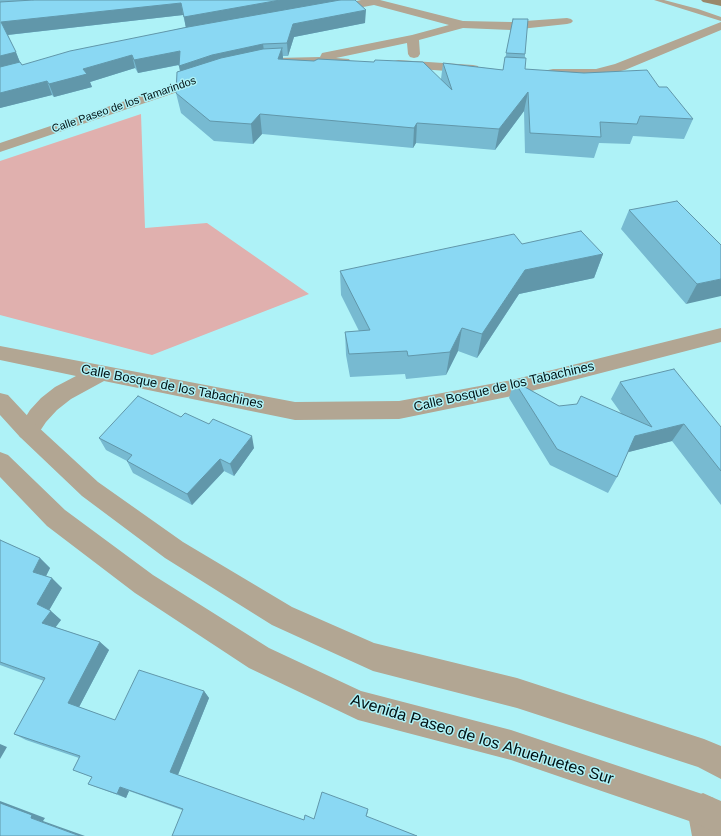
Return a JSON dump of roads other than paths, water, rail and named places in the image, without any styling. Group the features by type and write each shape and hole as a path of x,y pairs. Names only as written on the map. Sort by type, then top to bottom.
{"main road":[{"path":"707,0 721,3"}],"street":[{"path":"322,11 370,1 463,25 511,26 567,21"},
{"path":"542,73 566,74 596,72 620,67 719,20"},
{"path":"308,60 413,38 463,25"},
{"path":"413,38 415,65"},
{"path":"265,63 308,60 354,62"},
{"path":"385,64 487,69"},
{"name":"Calle Paseo de los Tamarindos","path":"0,148 220,73"},
{"name":"Calle Bosque de los Tabachines","path":"0,353 295,411 399,410 512,388 721,335"},
{"path":"28,431 49,404 63,393 90,378 104,373"},
{"path":"0,401 28,431 90,489 174,550 282,616 373,657 517,693 704,754 721,763"},
{"name":"Avenida Paseo de los Ahuehuetes Sur","path":"0,462 63,522 144,584 259,658 358,705 511,745 711,821"}],"lane":[{"path":"657,0 696,10 719,20"}]}
